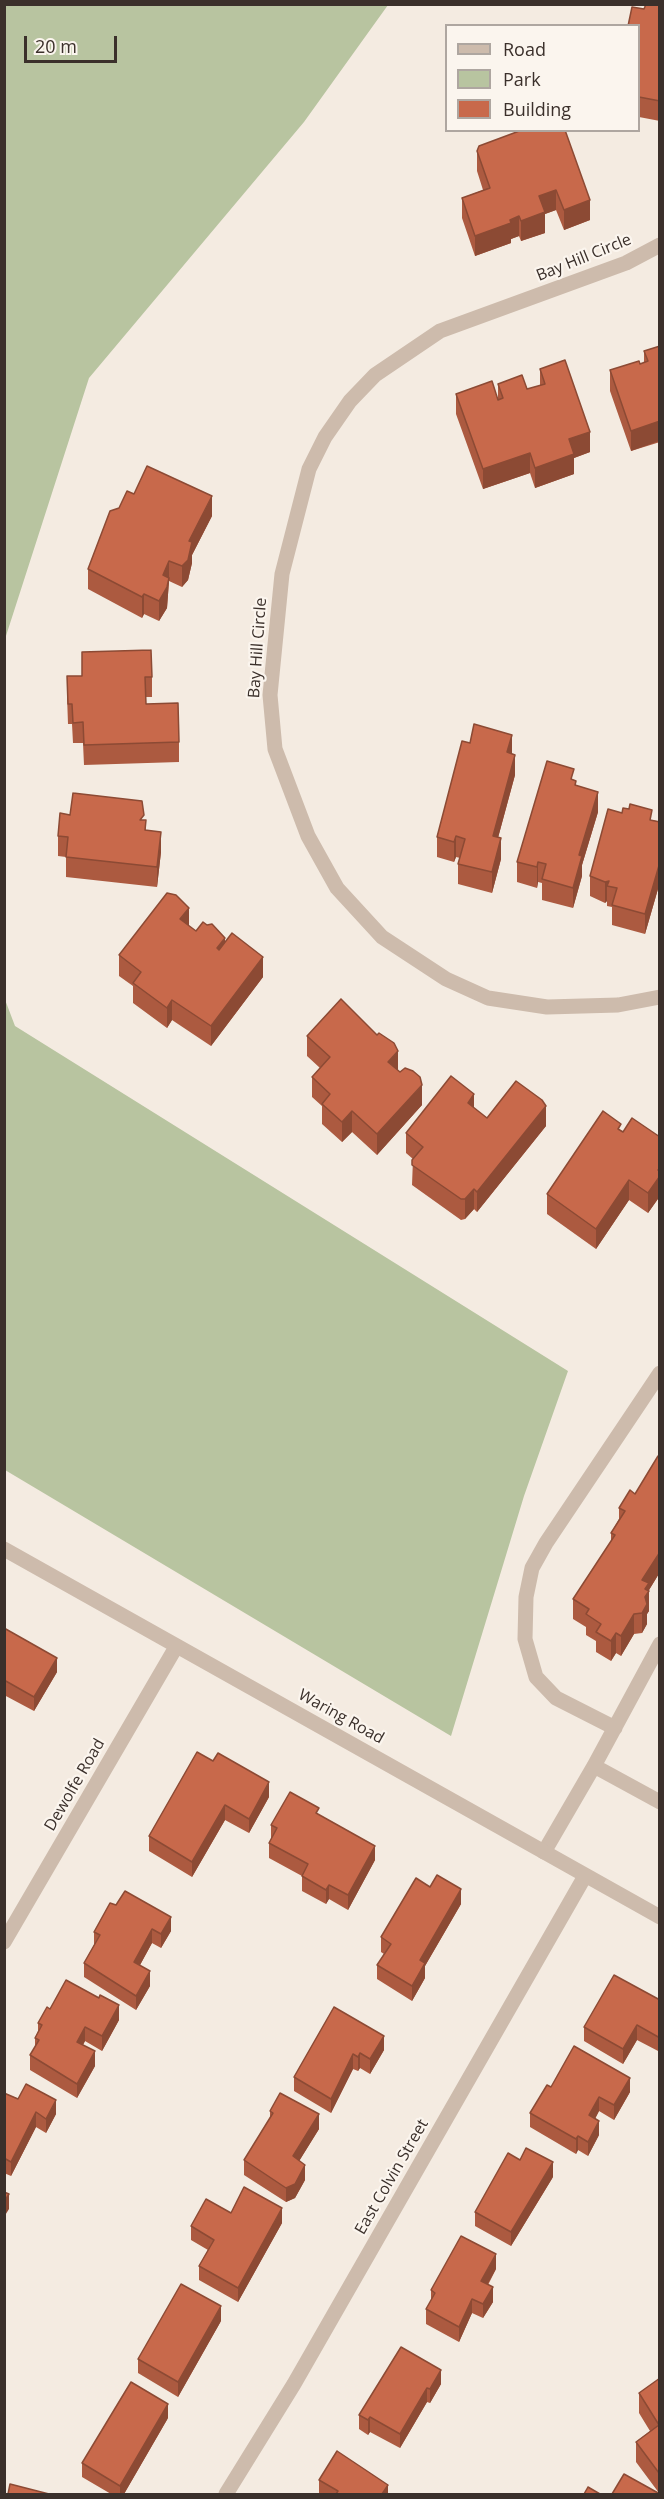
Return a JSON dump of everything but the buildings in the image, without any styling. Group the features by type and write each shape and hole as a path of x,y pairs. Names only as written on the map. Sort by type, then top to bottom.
{"street":[{"name":"Bay Hill Circle","path":"660,245 626,263 440,331 375,375 350,401 325,438 309,469 282,574 270,695 275,749 308,836 337,888 382,937 446,980 488,998 547,1007 618,1005 660,997"},
{"path":"615,1728 556,1698 536,1677 525,1639 526,1597 532,1568 546,1543 660,1373"},
{"name":"Waring Road","path":"4,1549 660,1917"},
{"path":"544,1852 660,1644"},
{"name":"Dewolfe Road","path":"4,1942 176,1647"},
{"path":"594,1766 660,1802"},
{"name":"East Colvin Street","path":"226,2494 294,2384 585,1876"}],"green space":[{"path":"5,4 388,5 304,122 89,378 5,639"},
{"path":"4,997 15,1026 568,1371 524,1496 451,1736 5,1470"}]}
